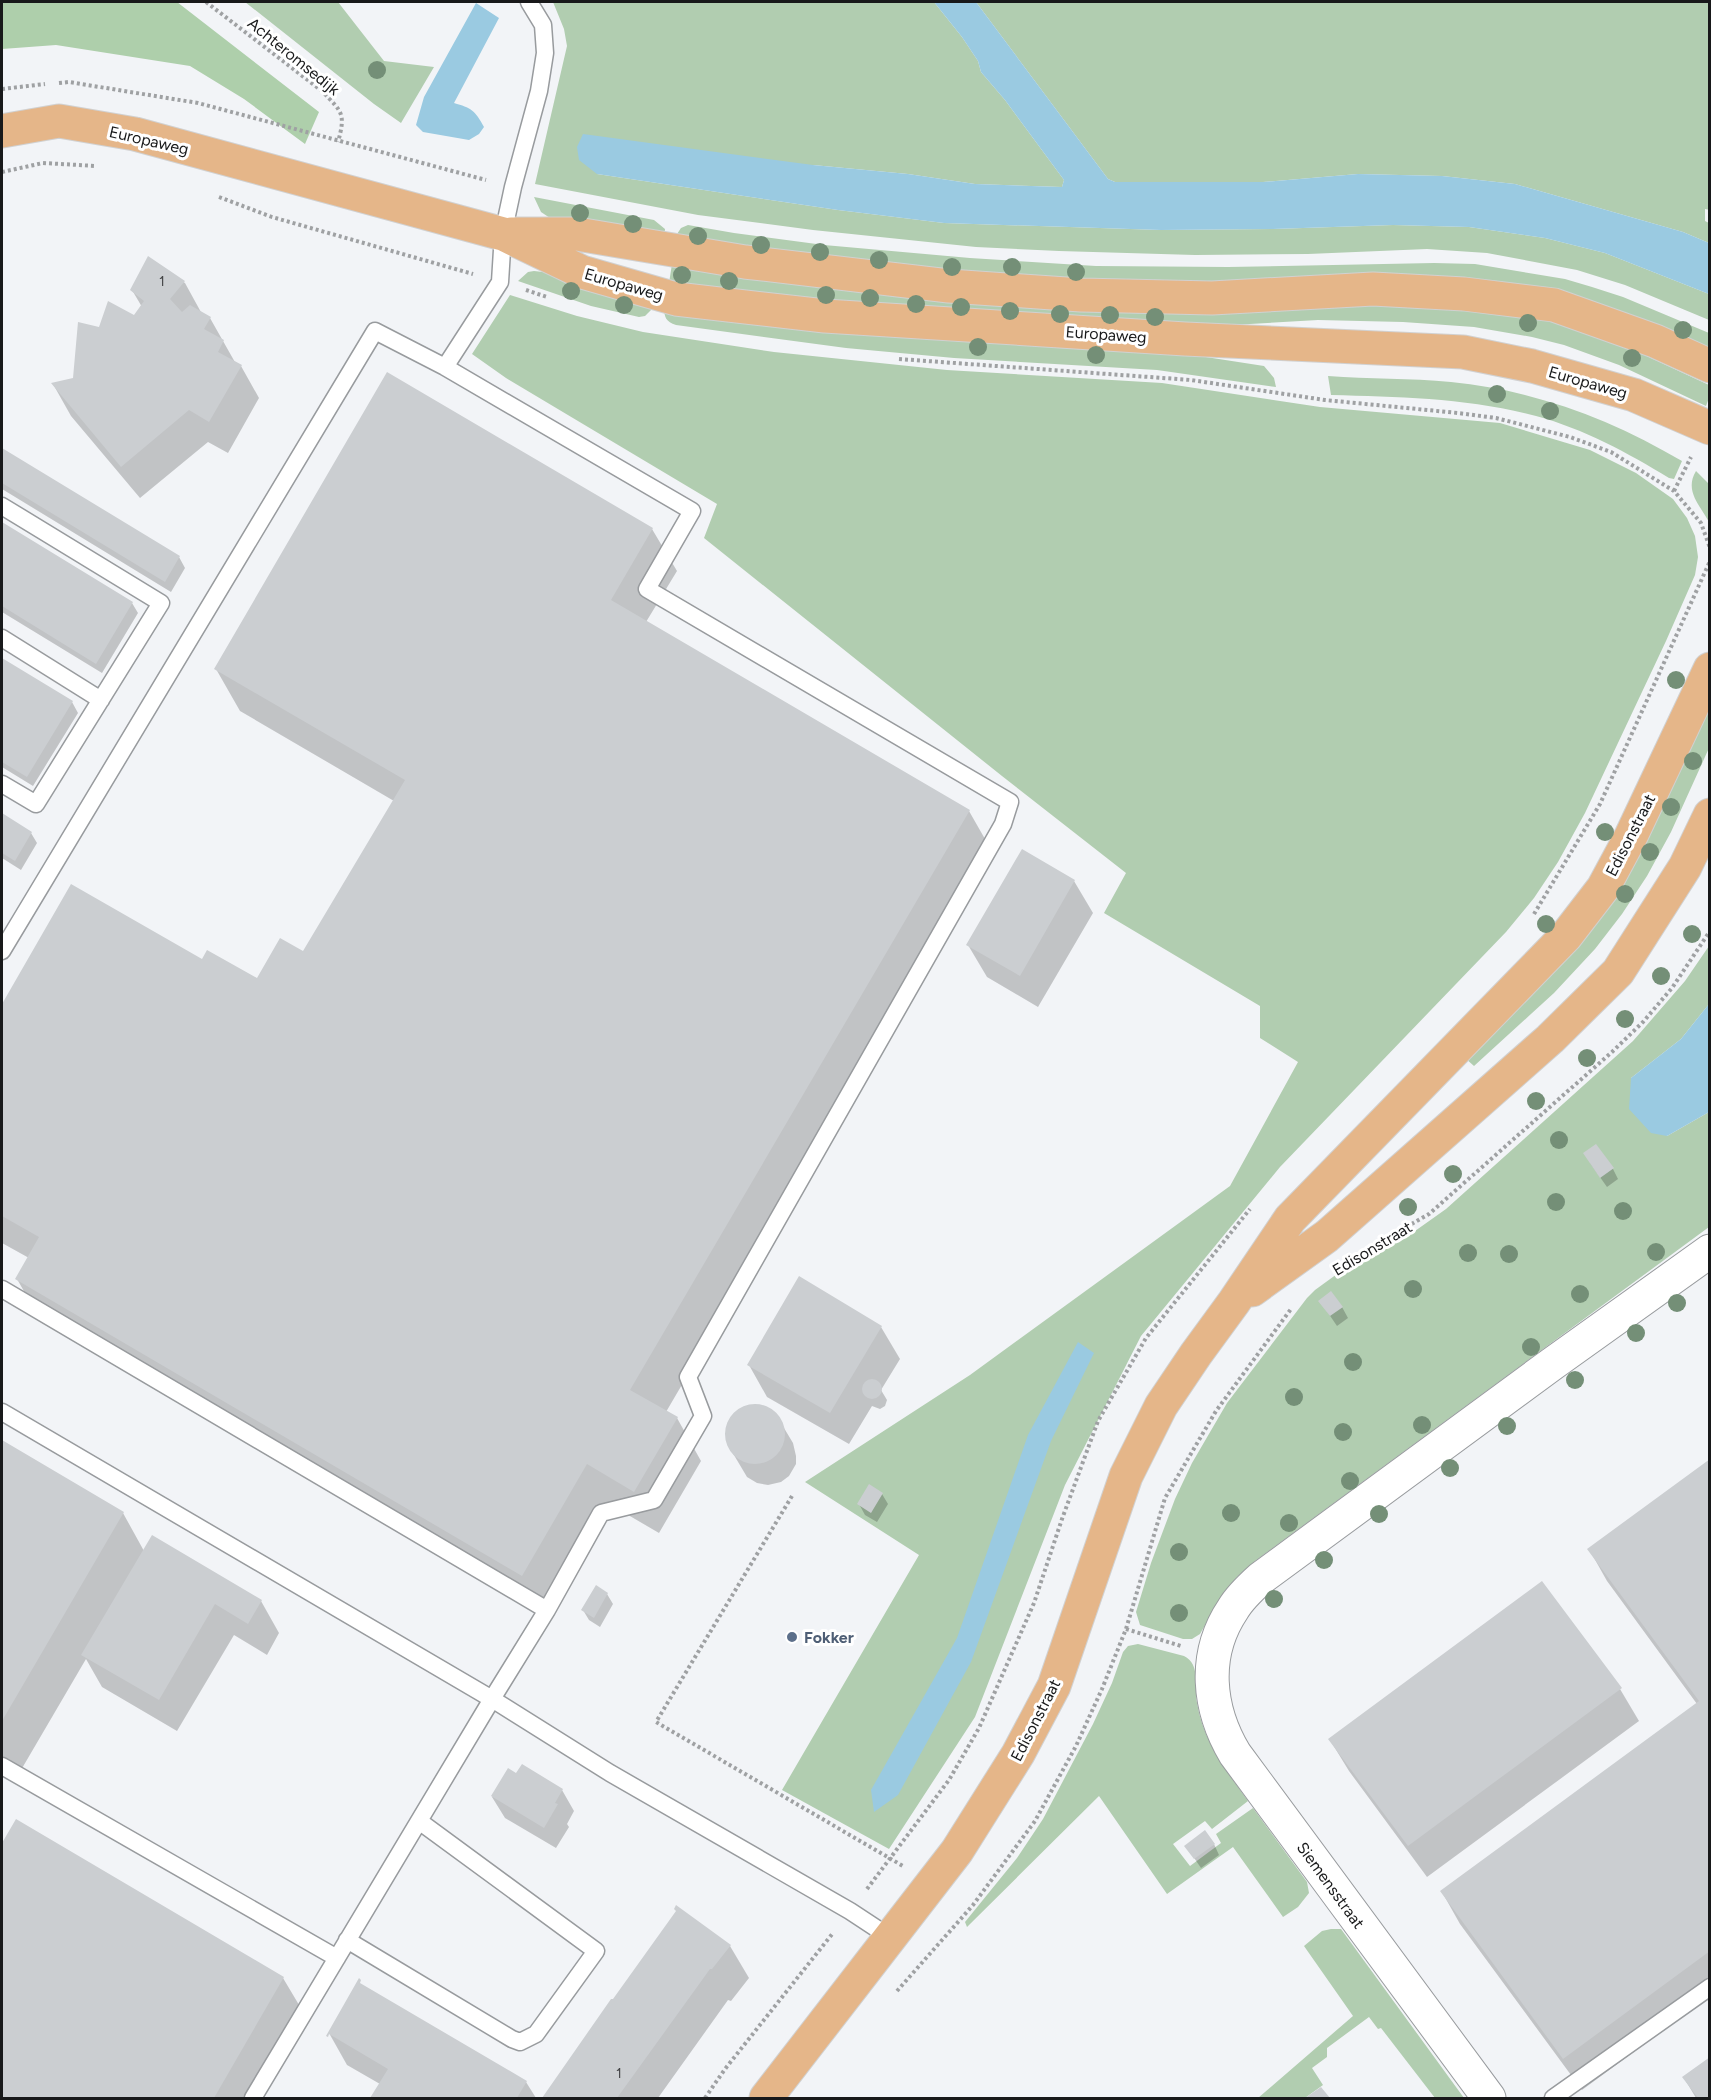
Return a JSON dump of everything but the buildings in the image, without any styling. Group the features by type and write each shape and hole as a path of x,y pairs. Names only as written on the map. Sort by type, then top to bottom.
{"main road":[{"name":"Europaweg","path":"2,131 59,122 135,134 503,234 582,272 676,299 825,316 1185,339 1463,352 1532,366 1634,395 1710,428"},
{"name":"Europaweg","path":"503,234 577,234 745,262 949,286 1081,295 1212,298 1373,289 1464,294 1554,305 1655,341 1710,366"},
{"name":"Edisonstraat","path":"765,2098 957,1851 1018,1755 1054,1686 1126,1476 1161,1406 1290,1219 1566,936 1603,888 1631,836 1710,669"},
{"name":"Edisonstraat","path":"1234,1302 1327,1236 1550,1039 1618,972 1685,867 1710,815"}],"street":[{"path":"1213,1656 1221,1630 1233,1608 1261,1578 1552,1364 1708,1256"},
{"name":"Siemensstraat","path":"1213,1656 1212,1696 1217,1717 1230,1745 1489,2098"}],"lane":[{"path":"445,367 500,282 503,234 539,91 545,53 543,25 530,2"},
{"path":"2,951 375,331 445,367 692,511 647,589 1010,802 1003,824 688,1377 703,1416 654,1500 601,1513 548,1610 492,1699 253,2098"},
{"path":"2,506 161,603 36,804 2,784"},
{"path":"2,638 101,700"},
{"path":"2,1289 548,1610"},
{"path":"2,1412 492,1699 610,1773 850,1911 891,1938"},
{"path":"2,1766 337,1958"},
{"path":"347,1940 520,2042 536,2034 596,1951 419,1821"},
{"path":"1553,2098 1710,1986"}],"path":[{"name":"Achteromsedijk","path":"206,2 322,91 339,109 343,123 338,142"},
{"path":"1674,491 1701,523 1710,548"},
{"name":"Edisonstraat","path":"1362,1253 1429,1214 1612,1052 1643,1022 1672,988 1710,931"},
{"path":"894,1995 972,1905 1035,1821 1076,1746 1102,1689 1126,1629 1165,1498 1216,1411 1294,1304"},
{"path":"792,1496 656,1722 931,1884"},
{"path":"1126,1629 1213,1656"},
{"path":"705,2098 725,2069 892,1859"}],"green space":[{"path":"2,2 177,2 319,112 305,144 244,99 190,66 56,45 2,49"},
{"path":"245,2 338,2 384,61 434,67 401,123"},
{"path":"553,2 934,2 962,37 978,61 981,72 1005,100 1064,180 1062,187 975,184 908,174 813,165 597,174 838,210 944,223 1161,230 1393,225 1469,227 1545,238 1605,253 1709,294 1709,320 1625,285 1577,270 1487,253 1427,249 1308,254 1195,255 976,247 698,215 535,184 567,46 564,29"},
{"path":"976,2 1709,2 1710,210 1705,209 1705,221 1709,223 1709,243 1683,232 1515,184 1442,176 1358,174 1263,182 1115,182 1108,179"},
{"path":"534,197 654,220 665,229 664,241 553,220 541,212"},
{"path":"688,225 824,245 1096,266 1475,264 1565,279 1623,297 1709,333 1709,355 1615,315 820,264 677,234 681,228"},
{"path":"672,264 1438,303 1545,319 1623,345 1709,385 1709,398 1706,406 1619,365 1564,345 1474,327 1403,322 1318,320 1197,327 919,315 669,283"},
{"path":"534,271 653,305 652,309 645,316 639,317 591,306 518,281 528,272"},
{"path":"510,295 577,316 643,332 774,352 947,370 1162,383 1320,407 1500,423 1590,450 1636,473 1673,499 1687,518 1695,536 1698,557 1695,575 1585,813 1558,862 1534,898 1506,932 1280,1167 1141,1336 1065,1485 975,1717 889,1849 782,1790 919,1555 805,1482 970,1375 1230,1186 1298,1062 1260,1038 1260,1006 1104,913 1126,873 704,538 717,504 506,378 472,354"},
{"path":"664,307 1180,353 1264,366 1274,378 1276,387 1157,370 954,358 846,348 676,325 666,319"},
{"path":"1328,376 1451,382 1542,399 1628,432 1682,461 1674,479 1669,478 1605,443 1554,421 1511,410 1460,402 1331,395"},
{"path":"1696,471 1709,484 1709,522 1692,491"},
{"path":"1709,703 1709,748 1671,832 1647,876 1595,949 1554,993 1474,1066 1465,1058 1528,994"},
{"path":"1709,946 1709,1004 1681,1039 1631,1078 1667,1136 1709,1112 1709,1227 1255,1561 1222,1595 1200,1634 1192,1639 1183,1639 1140,1625 1136,1612 1151,1563 1175,1499 1192,1463 1227,1403 1307,1298 1348,1266 1415,1231 1446,1209 1633,1041 1685,981"},
{"path":"1138,1644 1184,1656 1193,1664 1197,1703 1204,1730 1216,1755 1248,1801 1212,1829 1205,1821 1173,1844 1190,1866 1221,1843 1216,1834 1253,1808 1307,1882 1309,1893 1298,1907 1283,1917 1233,1847 1167,1894 1099,1796 967,1927 965,1922 1017,1858 1043,1819 1093,1724 1123,1652 1128,1646"},
{"path":"1341,1929 1464,2098 1435,2098 1381,2028 1378,2029 1369,2017 1327,2048 1327,2057 1312,2068 1323,2085 1305,2098 1258,2098 1353,2016 1304,1946 1322,1931"}],"water":[{"path":"934,2 976,2 1108,179 1115,182 1263,182 1358,174 1442,176 1515,184 1683,232 1709,243 1709,294 1605,253 1545,238 1469,227 1393,225 1161,230 944,223 838,210 597,174 579,160 577,147 583,134 975,184 1062,187 1064,180 1005,100 981,72 978,61 962,37"},
{"path":"476,3 499,18 454,103 472,110 484,127 479,134 469,140 423,132 416,125 424,97"},
{"path":"1709,1004 1709,1112 1667,1136 1651,1133 1629,1109 1631,1078 1681,1039"},
{"path":"1078,1342 1094,1353 1051,1441 971,1662 898,1795 874,1812 871,1790 957,1638 1028,1435"}],"place":[{"name":"Fokker","path":"792,1637"}]}
